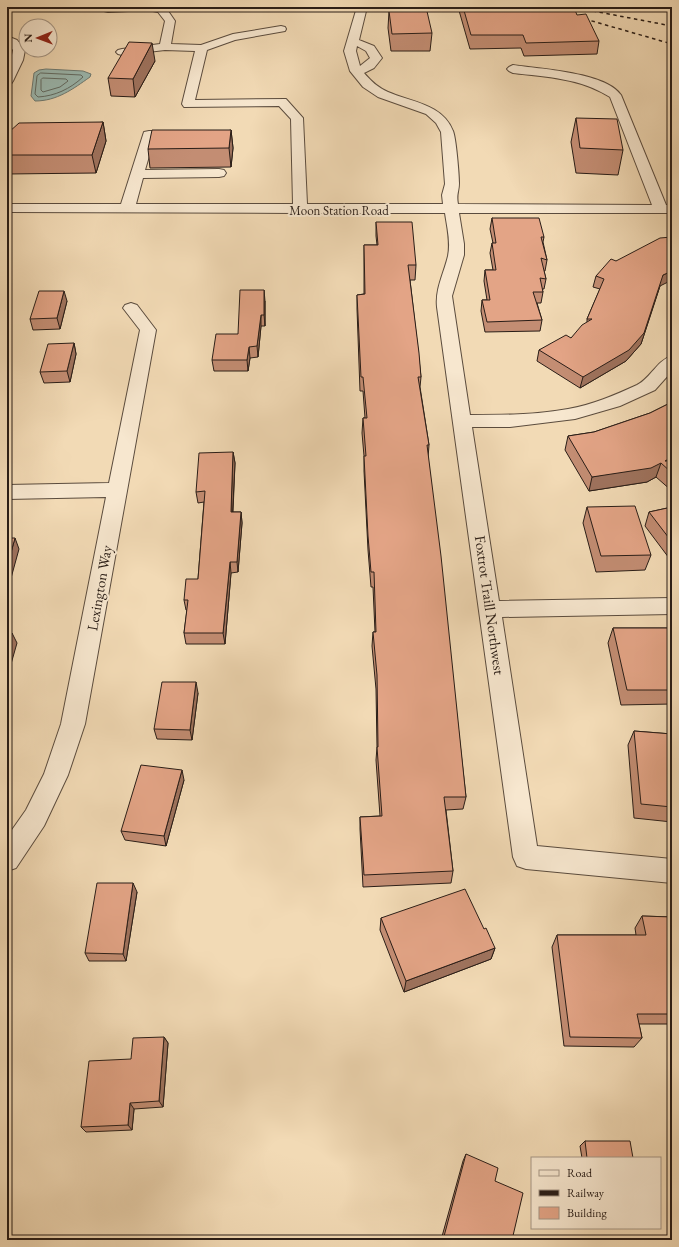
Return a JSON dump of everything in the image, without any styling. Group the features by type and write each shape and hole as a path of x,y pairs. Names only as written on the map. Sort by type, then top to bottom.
{"street":[{"path":"108,9 148,7 162,10 170,21 165,47"},
{"path":"353,42 368,46 375,54 376,58 374,62 366,68 356,71 350,51 362,7"},
{"path":"122,52 165,47 202,48 233,37 282,29"},
{"path":"7,38 13,42 19,50 18,60 7,81"},
{"path":"202,48 188,104 282,102 297,118 300,210"},
{"path":"513,69 566,76 588,81 605,88 615,95 666,209"},
{"name":"Foxtrot Traill Northwest","path":"356,71 367,84 376,90 424,108 437,116 447,132 452,184 449,195 457,244 456,255 444,296 526,857 672,871"},
{"path":"613,124 627,124"},
{"path":"127,209 136,174 149,136 194,135"},
{"path":"136,174 219,173"},
{"name":"Moon Station Road","path":"7,208 300,210 666,209"},
{"name":"Lexington Way","path":"7,859 36,818 56,775 73,724 148,330 131,308"},
{"path":"463,422 510,422 569,416 614,402 649,386 672,361"},
{"path":"7,492 117,490"},
{"path":"490,609 672,606"}],"water":[{"path":"39,70 83,71 91,74 90,77 58,97 35,101 31,96 34,73"}],"building":[{"path":"400,7 426,7 432,33 392,34 389,11 401,11"},
{"path":"463,7 546,7 567,8 568,11 575,10 577,15 586,14 599,41 526,43 523,35 471,35"},
{"path":"129,42 152,43 133,79 108,78"},
{"path":"576,118 617,119 623,150 580,148"},
{"path":"103,122 92,155 7,155 7,137 9,132 19,123"},
{"path":"152,130 231,130 229,148 148,149"},
{"path":"492,218 539,218 544,237 541,237 547,260 541,258 546,279 540,278 543,292 533,292 542,320 487,322 482,300 490,300 485,270 496,270 492,243 496,243"},
{"path":"376,222 412,222 416,265 408,265 419,353 421,377 418,377 429,445 427,445 441,556 466,797 444,797 453,871 364,875 360,817 382,816 377,747 377,675 373,632 376,632 374,572 371,572 364,456 366,456 363,418 367,418 363,377 361,377 357,295 365,294 364,245 378,245"},
{"path":"672,237 672,271 663,275 644,333 629,350 583,377 539,350 566,335 571,338 582,325 592,319 587,319 604,279 596,276 611,259 616,261 660,238"},
{"path":"240,290 264,290 264,315 261,315 257,346 249,347 247,360 212,360 216,334 238,334"},
{"path":"39,291 64,291 57,318 30,319"},
{"path":"74,343 67,371 40,372 48,344"},
{"path":"672,402 672,457 665,461 672,461 672,473 661,463 651,468 592,477 568,436 594,432 650,413"},
{"path":"233,452 231,512 241,512 237,562 230,562 223,633 184,633 188,600 184,600 186,579 198,579 205,491 196,492 199,453"},
{"path":"635,506 651,555 601,556 587,507"},
{"path":"672,507 672,542 649,512"},
{"path":"7,538 15,538 7,567"},
{"path":"613,628 672,628 672,690 627,690"},
{"path":"7,633 12,633 7,651"},
{"path":"162,682 196,682 190,730 154,729"},
{"path":"634,731 672,734 672,807 641,804"},
{"path":"141,765 182,770 164,836 121,831"},
{"path":"97,883 133,883 123,954 85,953"},
{"path":"465,889 495,948 406,981 381,918"},
{"path":"642,916 672,917 672,1014 637,1014 642,1038 570,1037 557,935 646,935"},
{"path":"164,1037 159,1101 130,1103 128,1125 81,1127 89,1061 131,1059 133,1038"},
{"path":"585,1141 630,1141 633,1157 587,1157"},
{"path":"466,1154 498,1168 495,1181 523,1193 512,1240 443,1240"}],"railway":[{"path":"572,7 672,26"},
{"path":"578,17 672,44"}]}
